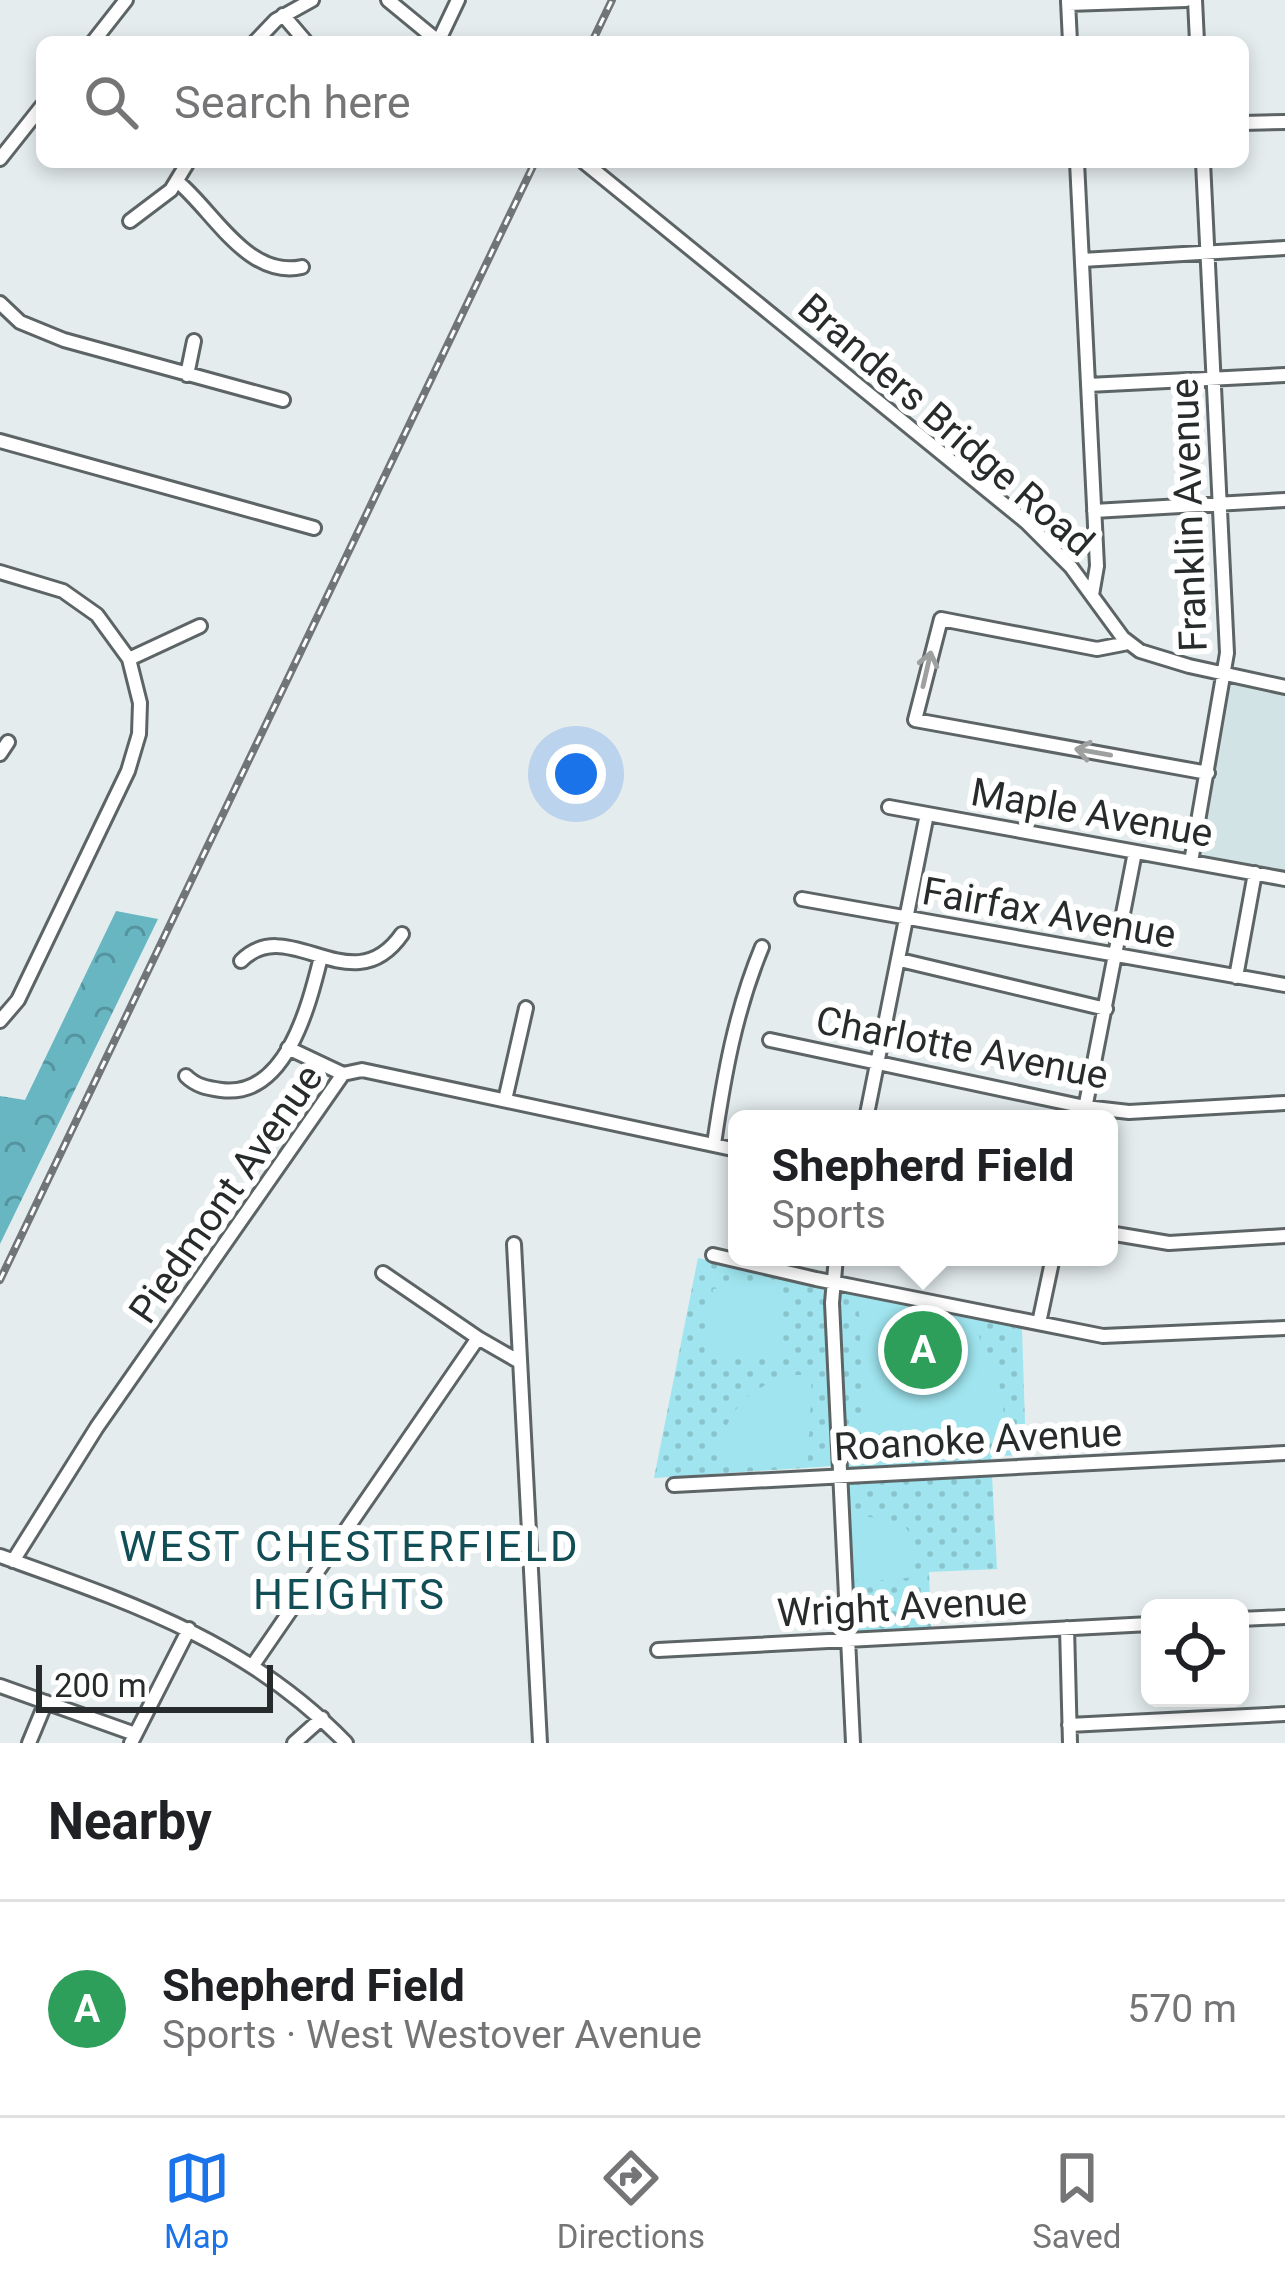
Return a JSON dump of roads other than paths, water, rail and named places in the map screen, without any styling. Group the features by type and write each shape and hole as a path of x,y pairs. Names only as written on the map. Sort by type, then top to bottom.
{"street":[{"path":"98,36 126,0"},
{"path":"261,36 283,15 312,0"},
{"path":"388,0 432,36"},
{"path":"442,36 458,0"},
{"path":"1070,36 1068,2 1190,0 1196,36"},
{"path":"283,15 301,36"},
{"path":"0,159 36,114"},
{"path":"1249,124 1285,122"},
{"path":"130,220 178,182 185,168"},
{"name":"Branders Bridge Road","path":"591,168 1046,541 1128,643"},
{"path":"1077,168 1097,566 1092,595"},
{"name":"Franklin Avenue","path":"1191,862 1225,674 1203,168"},
{"path":"178,182 265,265 280,270 302,267"},
{"path":"1082,260 1285,248"},
{"path":"0,303 37,331 283,400"},
{"path":"187,374 194,341"},
{"path":"1088,385 1285,375"},
{"path":"0,440 314,528"},
{"path":"1094,511 1285,500"},
{"path":"0,572 63,591 107,625 129,659 140,703 134,754 34,969 0,1021"},
{"path":"1208,772 915,720 940,619 1097,649 1128,643 1164,660 1285,687"},
{"path":"129,659 200,626"},
{"name":"Maple Avenue","path":"889,807 1285,878"},
{"path":"868,1110 927,814"},
{"path":"1085,1110 1135,852"},
{"path":"1237,976 1255,873"},
{"name":"Fairfax Avenue","path":"802,899 1285,985"},
{"path":"241,962 254,948 272,944 321,957 370,961 402,934"},
{"path":"714,1144 727,1055 743,991 762,947"},
{"path":"186,1076 200,1086 246,1090 265,1077 306,1016 321,957"},
{"path":"900,960 1106,1009"},
{"path":"505,1100 526,1008"},
{"name":"Charlotte Avenue","path":"770,1040 1072,1110"},
{"path":"288,1048 343,1074"},
{"name":"Piedmont Avenue","path":"6,1558 343,1074 362,1070 728,1148"},
{"name":"Charlotte Avenue","path":"1118,1112 1285,1103"},
{"path":"1118,1234 1169,1243 1285,1236"},
{"path":"514,1244 540,1743"},
{"path":"713,1255 728,1258"},
{"path":"761,1266 1114,1336 1285,1328"},
{"path":"835,1266 839,1477 853,1743"},
{"path":"1040,1324 1052,1266"},
{"path":"383,1273 518,1361"},
{"path":"253,1665 478,1338"},
{"name":"Roanoke Avenue","path":"674,1485 1285,1454"},
{"path":"6,1558 188,1629 289,1688 346,1743"},
{"path":"1249,1619 1285,1617"},
{"name":"Wright Avenue","path":"658,1649 1141,1624"},
{"path":"1067,1628 1070,1743"},
{"path":"0,1686 133,1738 188,1629"},
{"path":"28,1743 46,1702"},
{"path":"1069,1725 1285,1714"},
{"path":"294,1743 322,1718"}],"railway":[{"path":"595,36 612,0"},
{"path":"0,1280 532,168"}],"place":[{"name":"Shepherd Field","path":"923,1350"}],"district":[{"name":"WEST CHESTERFIELD HEIGHTS","path":"350,1570"}]}
